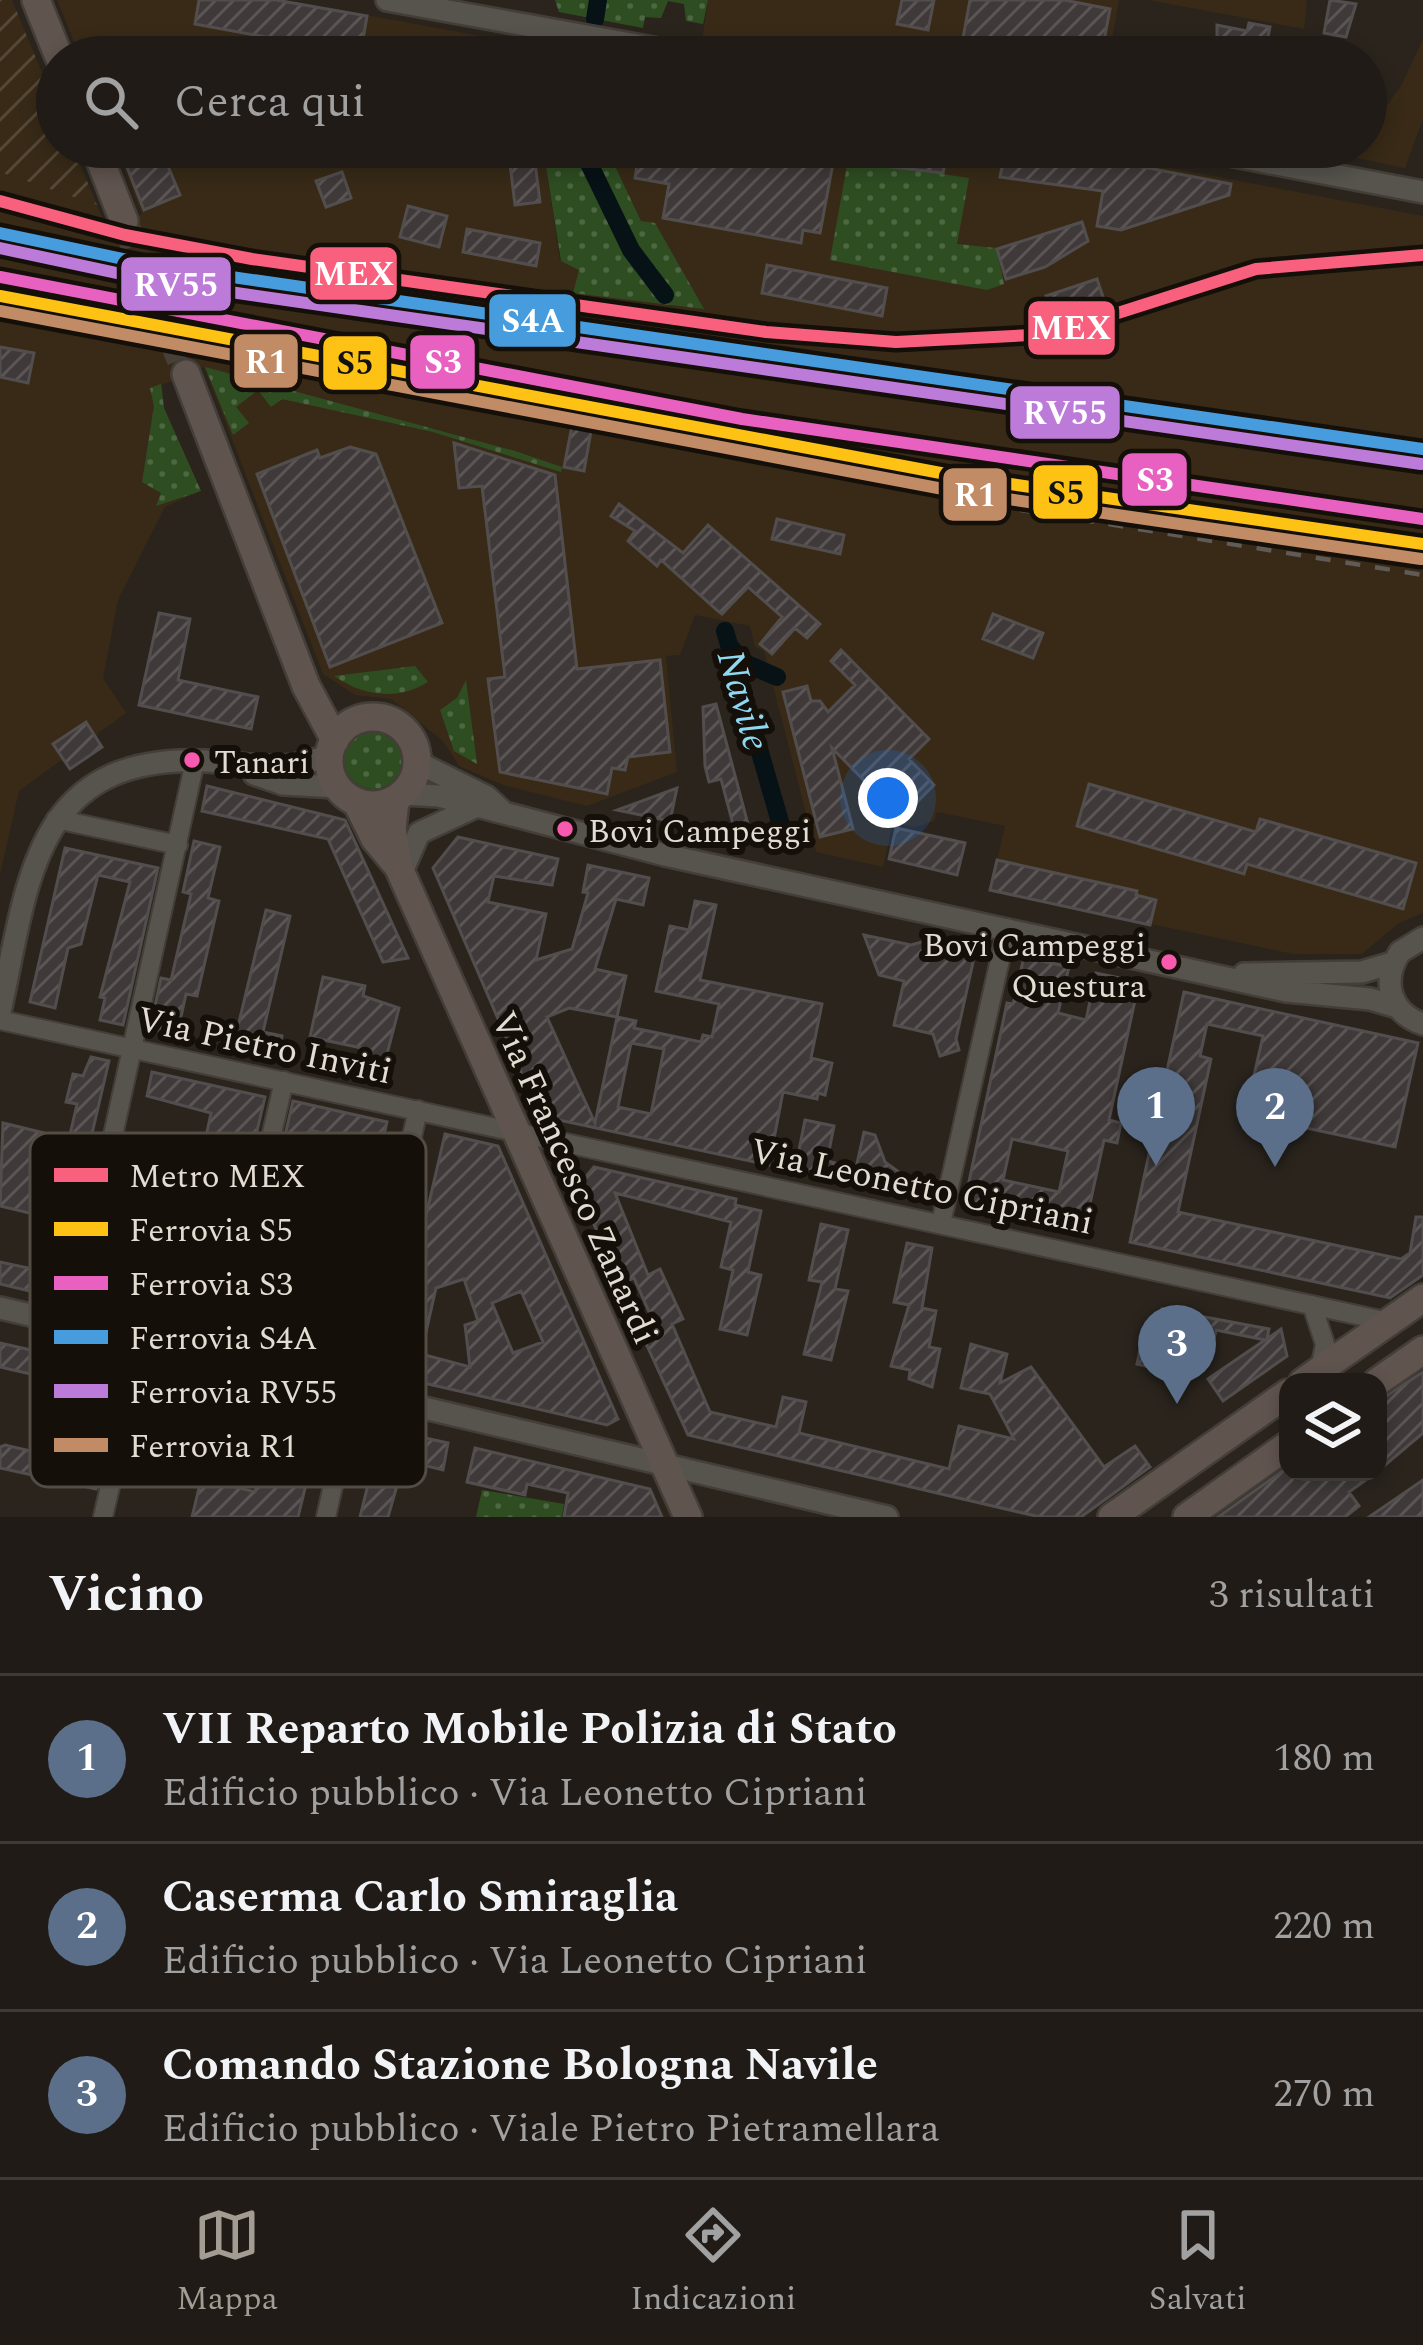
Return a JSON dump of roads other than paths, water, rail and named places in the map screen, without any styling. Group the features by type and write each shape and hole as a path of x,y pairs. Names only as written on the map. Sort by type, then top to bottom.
{"main road":[{"path":"36,0 51,36"},
{"path":"103,168 124,221"},
{"path":"186,374 301,664 347,795 399,797 417,762 405,731 384,719 365,718 347,726 332,747"},
{"path":"301,664 329,696 365,718"},
{"name":"Via Francesco Zanardi","path":"347,795 400,870"},
{"name":"Via Francesco Zanardi","path":"399,797 392,829 400,870 688,1517"},
{"path":"1316,1373 1423,1298"},
{"path":"1387,1375 1423,1350 1393,1319"},
{"path":"1112,1517 1279,1399"},
{"path":"1186,1517 1279,1451"}],"street":[{"path":"387,0 588,36"},
{"path":"1297,168 1423,192"},
{"path":"0,1016 32,863 56,819 76,799 129,771 195,760 287,768 332,747"},
{"path":"116,1133 195,760"},
{"path":"417,762 487,797 501,811"},
{"path":"231,763 283,784 347,795"},
{"path":"399,797 439,796 665,855 1226,975 1286,992 1377,1000 1423,1024"},
{"path":"400,870 419,833 475,808"},
{"path":"56,819 178,845"},
{"path":"941,1223 1007,928"},
{"path":"1396,1007 1389,986 1393,963 1409,944 1423,938"},
{"path":"1226,975 1362,972 1393,963"},
{"name":"Via Pietro Inviti","path":"0,1016 517,1130"},
{"path":"272,1133 284,1082"},
{"path":"413,1133 418,1110"},
{"name":"Via Leonetto Cipriani","path":"517,1130 1393,1319"},
{"path":"1312,1305 1325,1344 1313,1373"},
{"path":"0,1311 30,1317"},
{"path":"426,1410 887,1517"},
{"path":"103,1517 110,1487"},
{"path":"326,1517 333,1487"}],"waterway":[{"path":"595,19 598,0"},
{"path":"591,168 631,250 665,295"},
{"name":"Navile","path":"725,631 785,839"},
{"path":"731,648 747,664 777,677"}],"tunnel":[{"path":"124,221 186,374"}],"railway":[{"path":"0,309 484,407"},
{"path":"990,505 1423,575"}],"metro line":[{"name":"MEX","path":"0,201 125,235 252,259 766,332 896,342 1052,334 1256,269 1423,255"}],"rail line":[{"name":"S4A","path":"0,233 156,266 1423,449"},
{"name":"RV55","path":"0,248 154,281 1421,464"},
{"name":"S3","path":"0,277 742,419 1423,519"},
{"name":"S5","path":"0,296 962,477 1423,544"},
{"name":"R1","path":"0,311 959,492 1421,559"}],"place":[{"name":"Tanari","path":"192,760"},
{"name":"Bovi Campeggi","path":"565,829"},
{"name":"Bovi Campeggi Questura","path":"1169,962"},
{"name":"VII Reparto Mobile Polizia di Stato","path":"1156,1166"},
{"name":"Caserma Carlo Smiraglia","path":"1275,1167"},
{"name":"Comando Stazione Bologna Navile","path":"1177,1404"}]}
